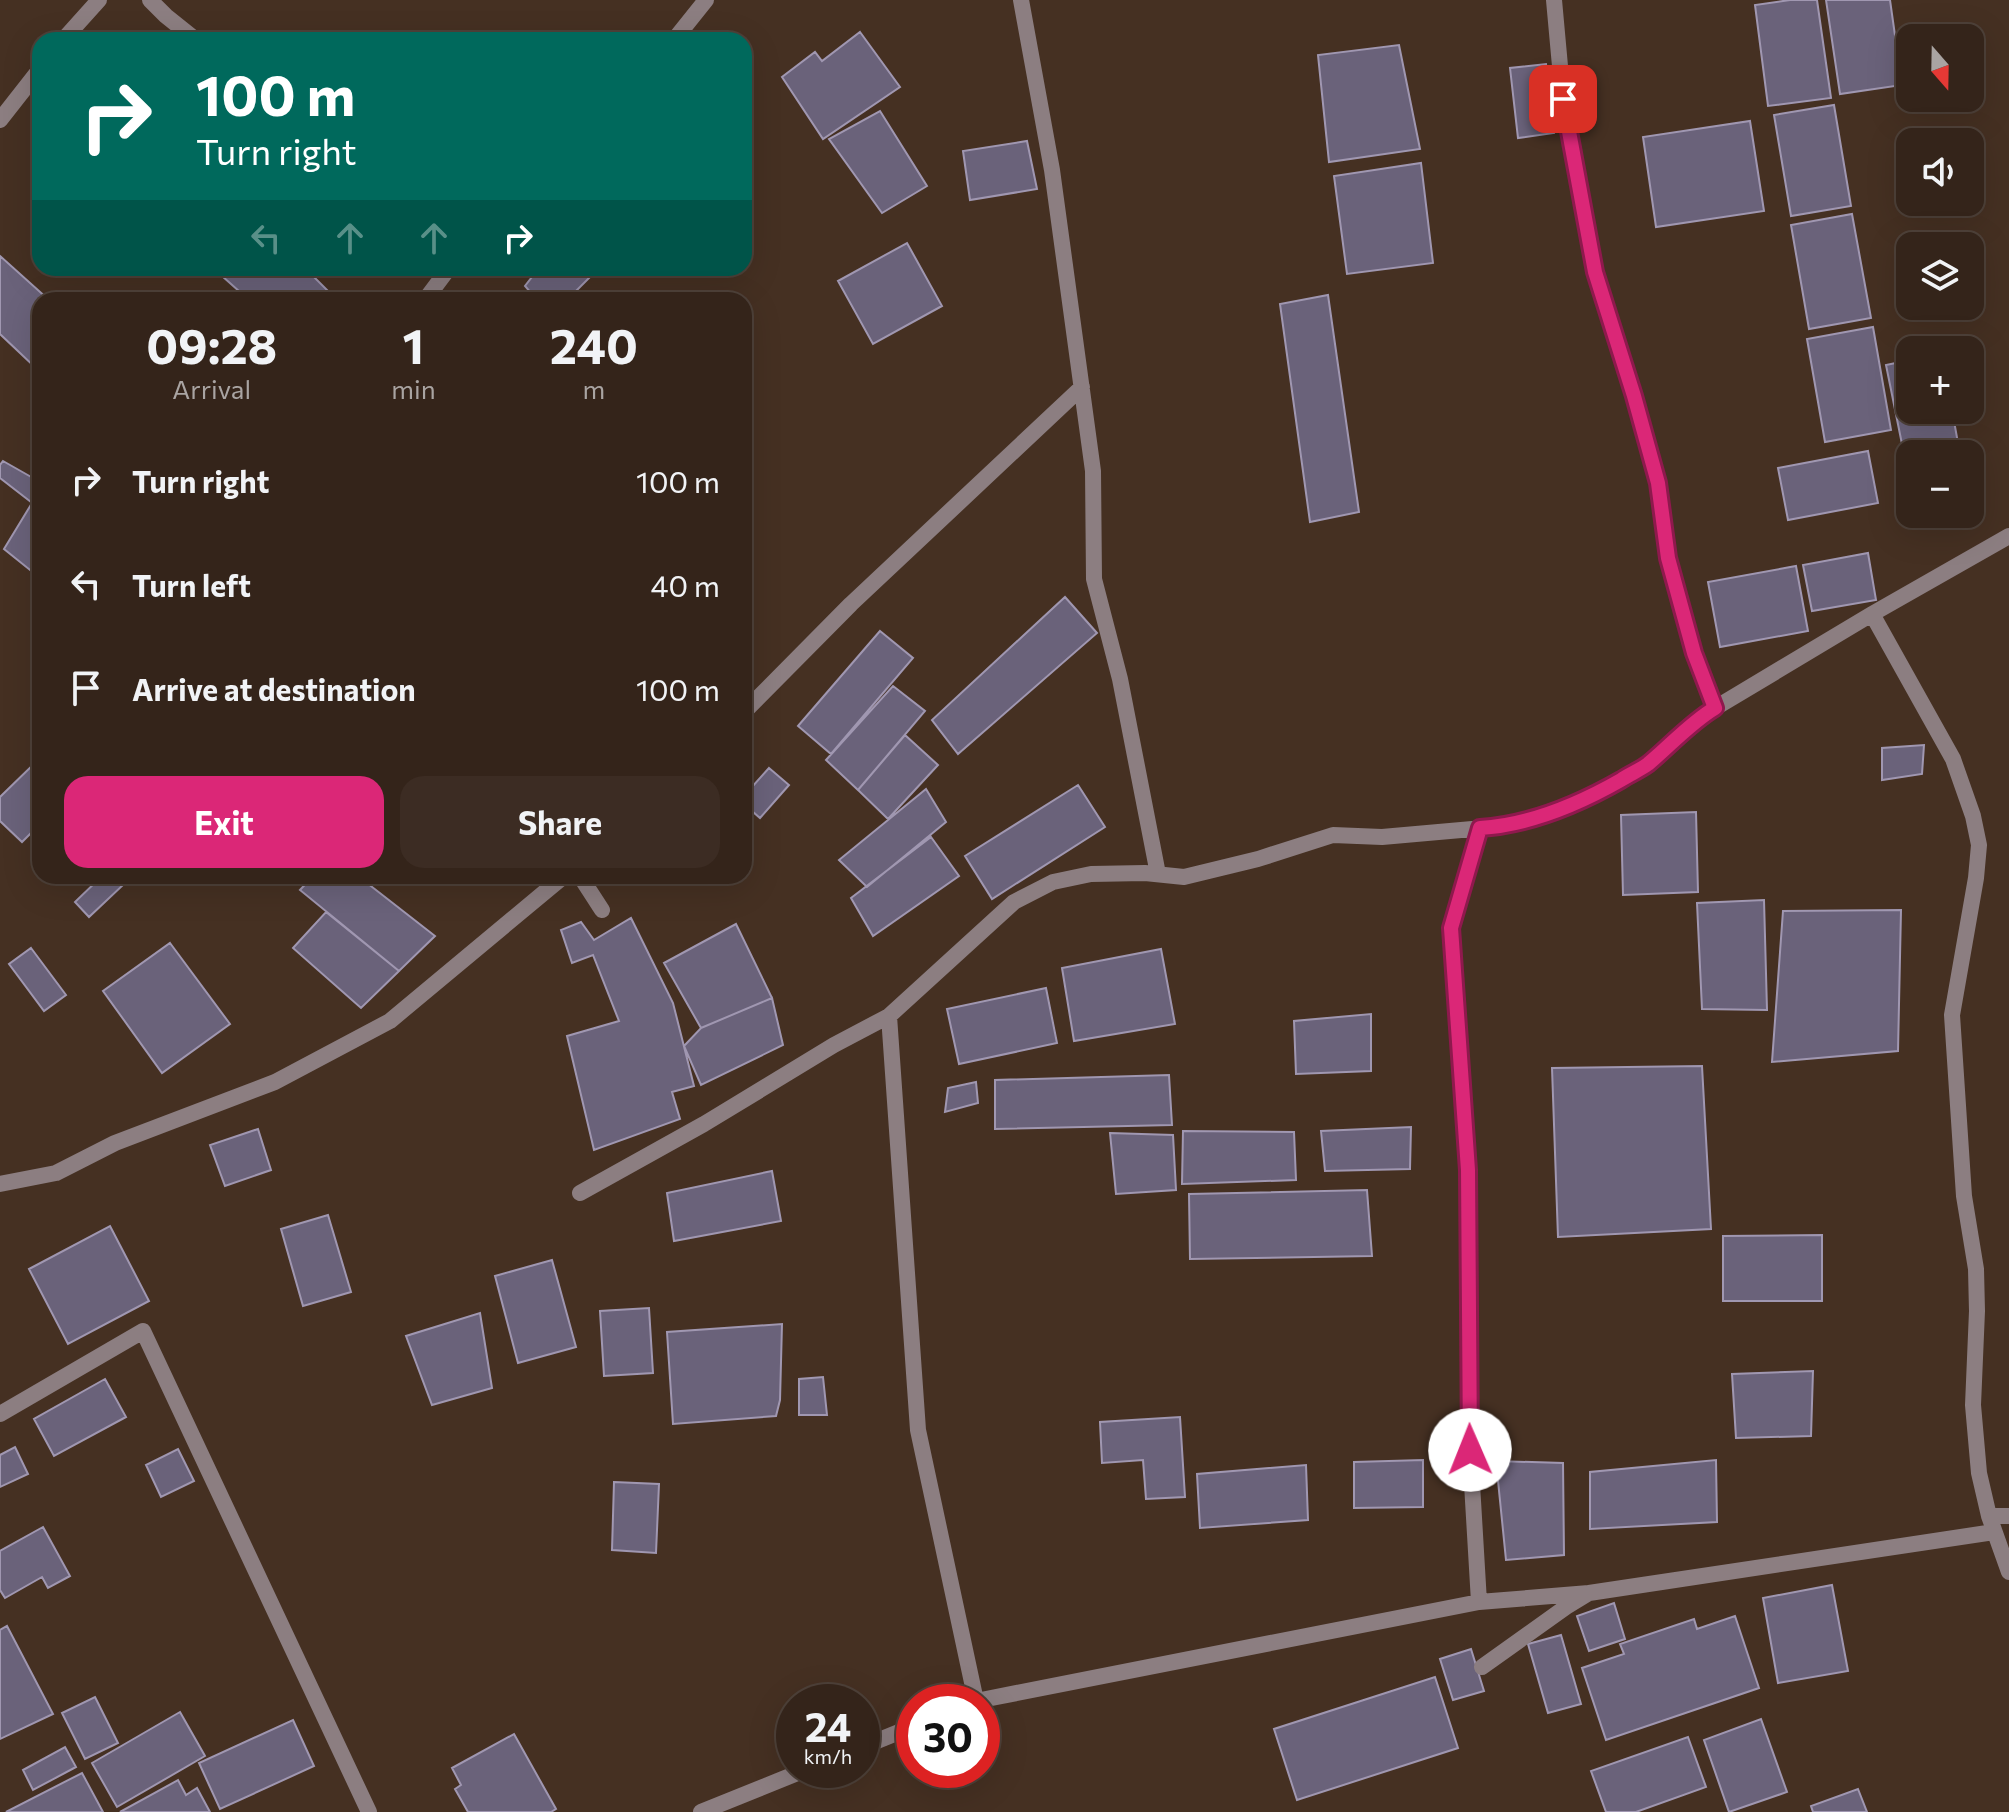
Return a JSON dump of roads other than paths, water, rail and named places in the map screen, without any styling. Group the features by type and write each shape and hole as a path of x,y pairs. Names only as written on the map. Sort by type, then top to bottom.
{"street":[{"path":"70,32 99,0"},
{"path":"150,0 186,32"},
{"path":"680,32 706,0"},
{"path":"1021,0 1052,170 1093,471 1094,579 1120,679 1158,874"},
{"path":"1554,0 1563,99 1595,272 1658,483 1668,558 1694,653 1715,708"},
{"path":"0,120 32,79"},
{"path":"752,704 851,604 1082,387"},
{"path":"580,1193 889,1016 1014,902 1053,882 1091,874 1145,873 1184,877 1258,859 1333,835 1382,837 1495,827 1548,814 1599,792 1646,765 1700,717 2009,536"},
{"path":"1872,614 1953,759 1973,816 1979,845 1952,1015 1964,1196 1976,1269 1973,1405 1979,1473 2009,1572"},
{"path":"1479,1602 1470,1450 1468,1170 1451,928 1480,828"},
{"path":"0,1184 56,1173 115,1143 275,1082 390,1021 554,884"},
{"path":"585,884 602,910"},
{"path":"889,1016 918,1430 970,1684"},
{"path":"0,1414 143,1331 369,1812"},
{"path":"1000,1696 1479,1602 1589,1593 1992,1524 2009,1516"},
{"path":"1482,1667 1589,1593"},
{"path":"701,1812 776,1782"}]}
